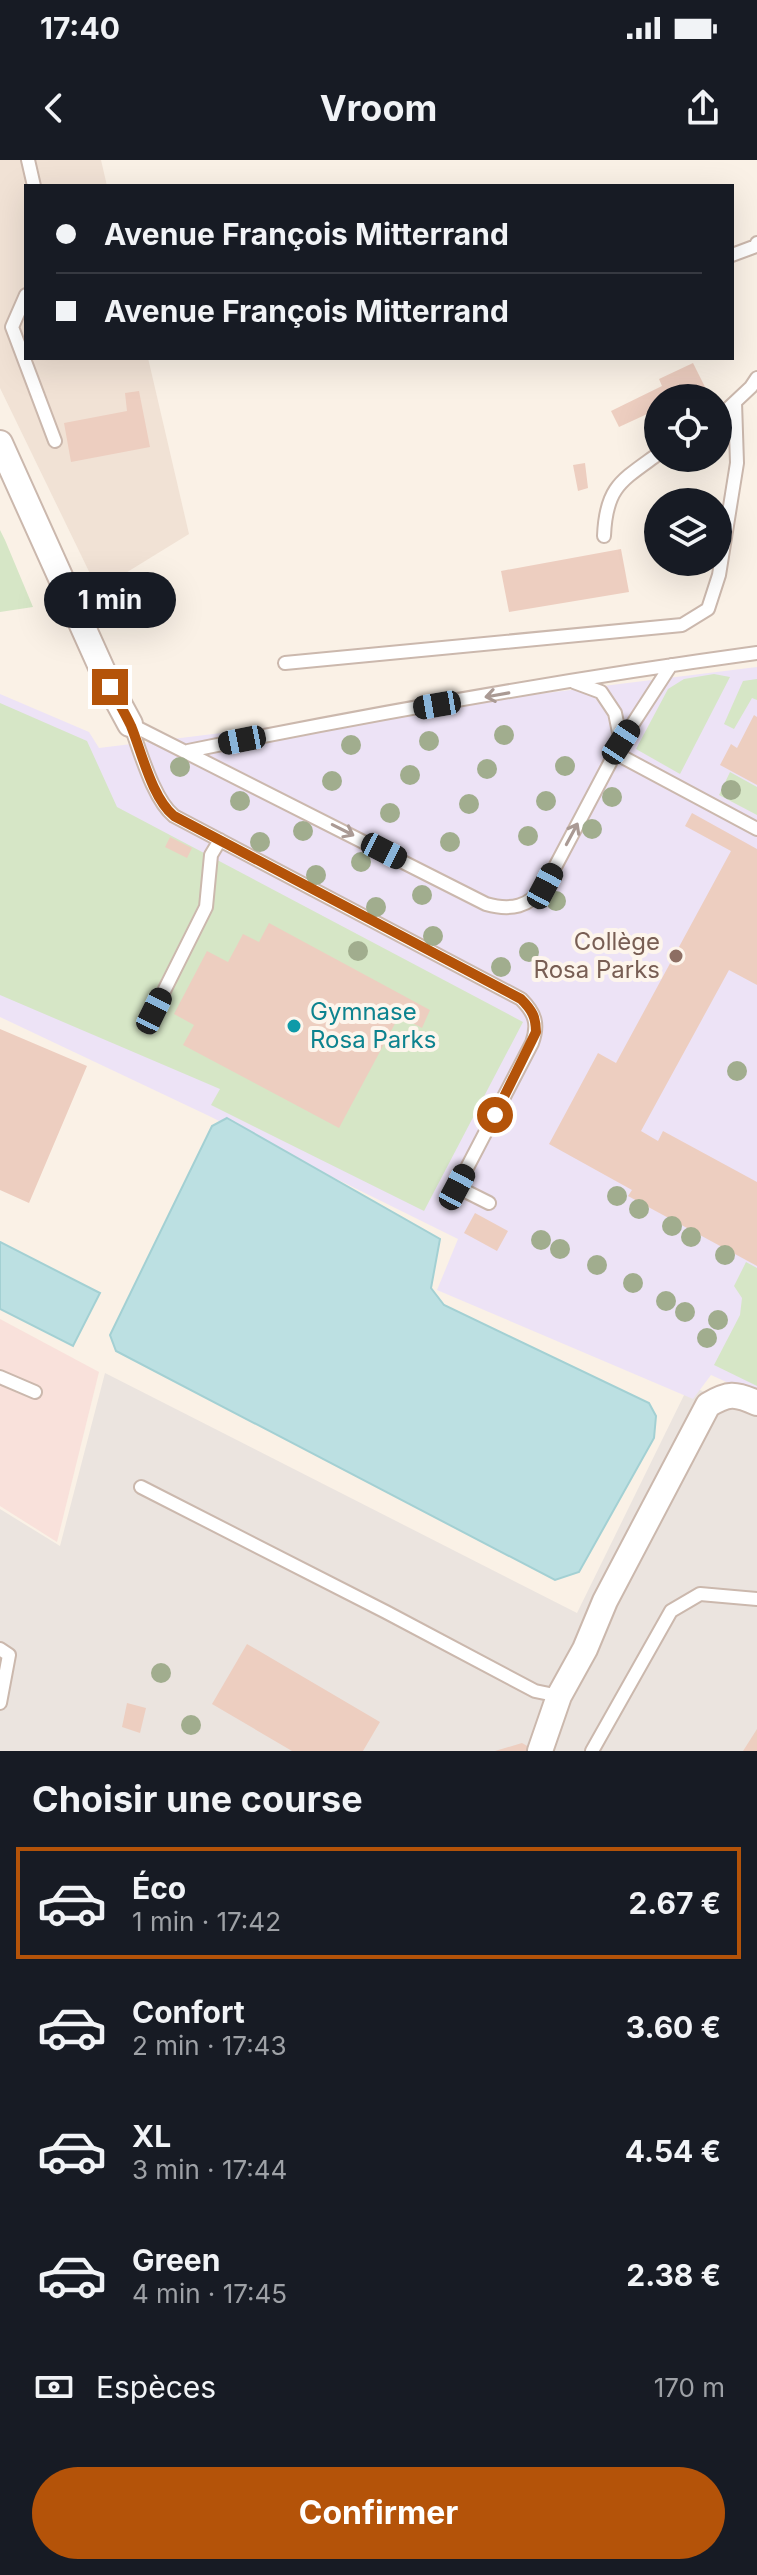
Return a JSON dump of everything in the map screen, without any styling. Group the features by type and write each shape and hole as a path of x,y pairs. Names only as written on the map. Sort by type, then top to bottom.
{"street":[{"path":"0,443 110,687 130,724"},
{"path":"540,1751 559,1696 585,1649 605,1601 708,1405 726,1395 745,1397 757,1403"}],"lane":[{"path":"28,160 34,184"},
{"path":"734,254 757,243"},
{"path":"24,300 12,327 24,359"},
{"path":"24,360 55,441"},
{"path":"732,405 757,378"},
{"path":"285,663 682,625 708,609 719,575 737,463 735,402"},
{"path":"604,536 605,514 616,486 644,465"},
{"path":"188,751 323,724 757,653"},
{"path":"130,724 486,904 504,909 520,907 536,897 545,886 618,748 671,665"},
{"path":"574,682 601,692 615,713 618,748"},
{"path":"130,724 167,810 521,999 532,1010 536,1020 532,1043 457,1187 489,1203"},
{"path":"618,748 757,829"},
{"path":"154,1011 206,907 211,855 220,840"},
{"path":"0,1377 35,1392"},
{"path":"141,1487 535,1691 559,1696"},
{"path":"592,1751 671,1611 700,1594 757,1599"},
{"path":"0,1649 9,1655 0,1703"}],"shaded area":[{"path":"0,160 101,160 107,184 24,184 24,360 148,360 189,534 98,590 0,388"},
{"name":"Collège Rosa Parks","path":"757,667 757,1396 711,1375 693,1399 437,1290 458,1239 0,1017 0,694 89,732 99,748"},
{"path":"0,1319 99,1372 57,1542 0,1506"},
{"path":"105,1373 577,1613 689,1385 757,1416 757,1751 0,1751 0,1509 60,1546"}],"green space":[{"path":"0,530 5,540 33,607 0,612"},
{"path":"714,674 730,677 680,774 636,749 668,689 684,679"},
{"path":"757,679 757,700 752,698 734,729 724,724 743,681"},
{"path":"0,703 87,741 117,807 523,1022 424,1211 211,1105 220,1089 0,995"},
{"path":"730,772 757,787 757,815 719,795"},
{"path":"746,1262 757,1268 757,1386 714,1365 740,1315 742,1298 734,1286"}],"water":[{"path":"227,1118 440,1239 431,1288 444,1305 649,1403 656,1416 654,1438 579,1572 555,1580 116,1351 110,1335 212,1126"},
{"path":"0,1242 100,1293 73,1346 0,1309"}],"building":[{"path":"693,363 704,384 661,384 659,379"},
{"path":"139,391 150,447 71,462 64,423 127,411 125,393"},
{"path":"644,395 644,415 619,427 611,411"},
{"path":"585,463 588,488 578,491 573,465"},
{"path":"621,549 629,592 509,612 501,571"},
{"path":"754,715 757,717 757,785 720,765 731,744 737,748"},
{"path":"692,813 757,849 757,985 729,970 641,1131 658,1141 663,1131 757,1182 757,1266 628,1196 632,1190 549,1144 598,1053 616,1063 731,851 685,826"},
{"path":"170,837 192,848 187,858 165,847"},
{"name":"Gymnase Rosa Parks","path":"269,923 430,1010 422,1028 399,1016 339,1128 183,1045 194,1025 174,1014 207,951 228,962 243,934 259,942"},
{"path":"0,1029 87,1066 29,1203 0,1190"},
{"path":"475,1213 508,1231 497,1251 464,1233"},
{"path":"247,1644 380,1722 363,1751 292,1751 212,1704"},
{"path":"127,1703 146,1708 140,1733 122,1727"},
{"path":"757,1729 757,1751 743,1751"},
{"path":"522,1743 529,1747 526,1751 495,1751"}],"place":[{"name":"Collège Rosa Parks","path":"676,956"},
{"name":"Gymnase Rosa Parks","path":"294,1026"}],"route":[{"path":"110,687 130,724 167,810 174,816 521,999 532,1010 536,1032 495,1115"}]}
